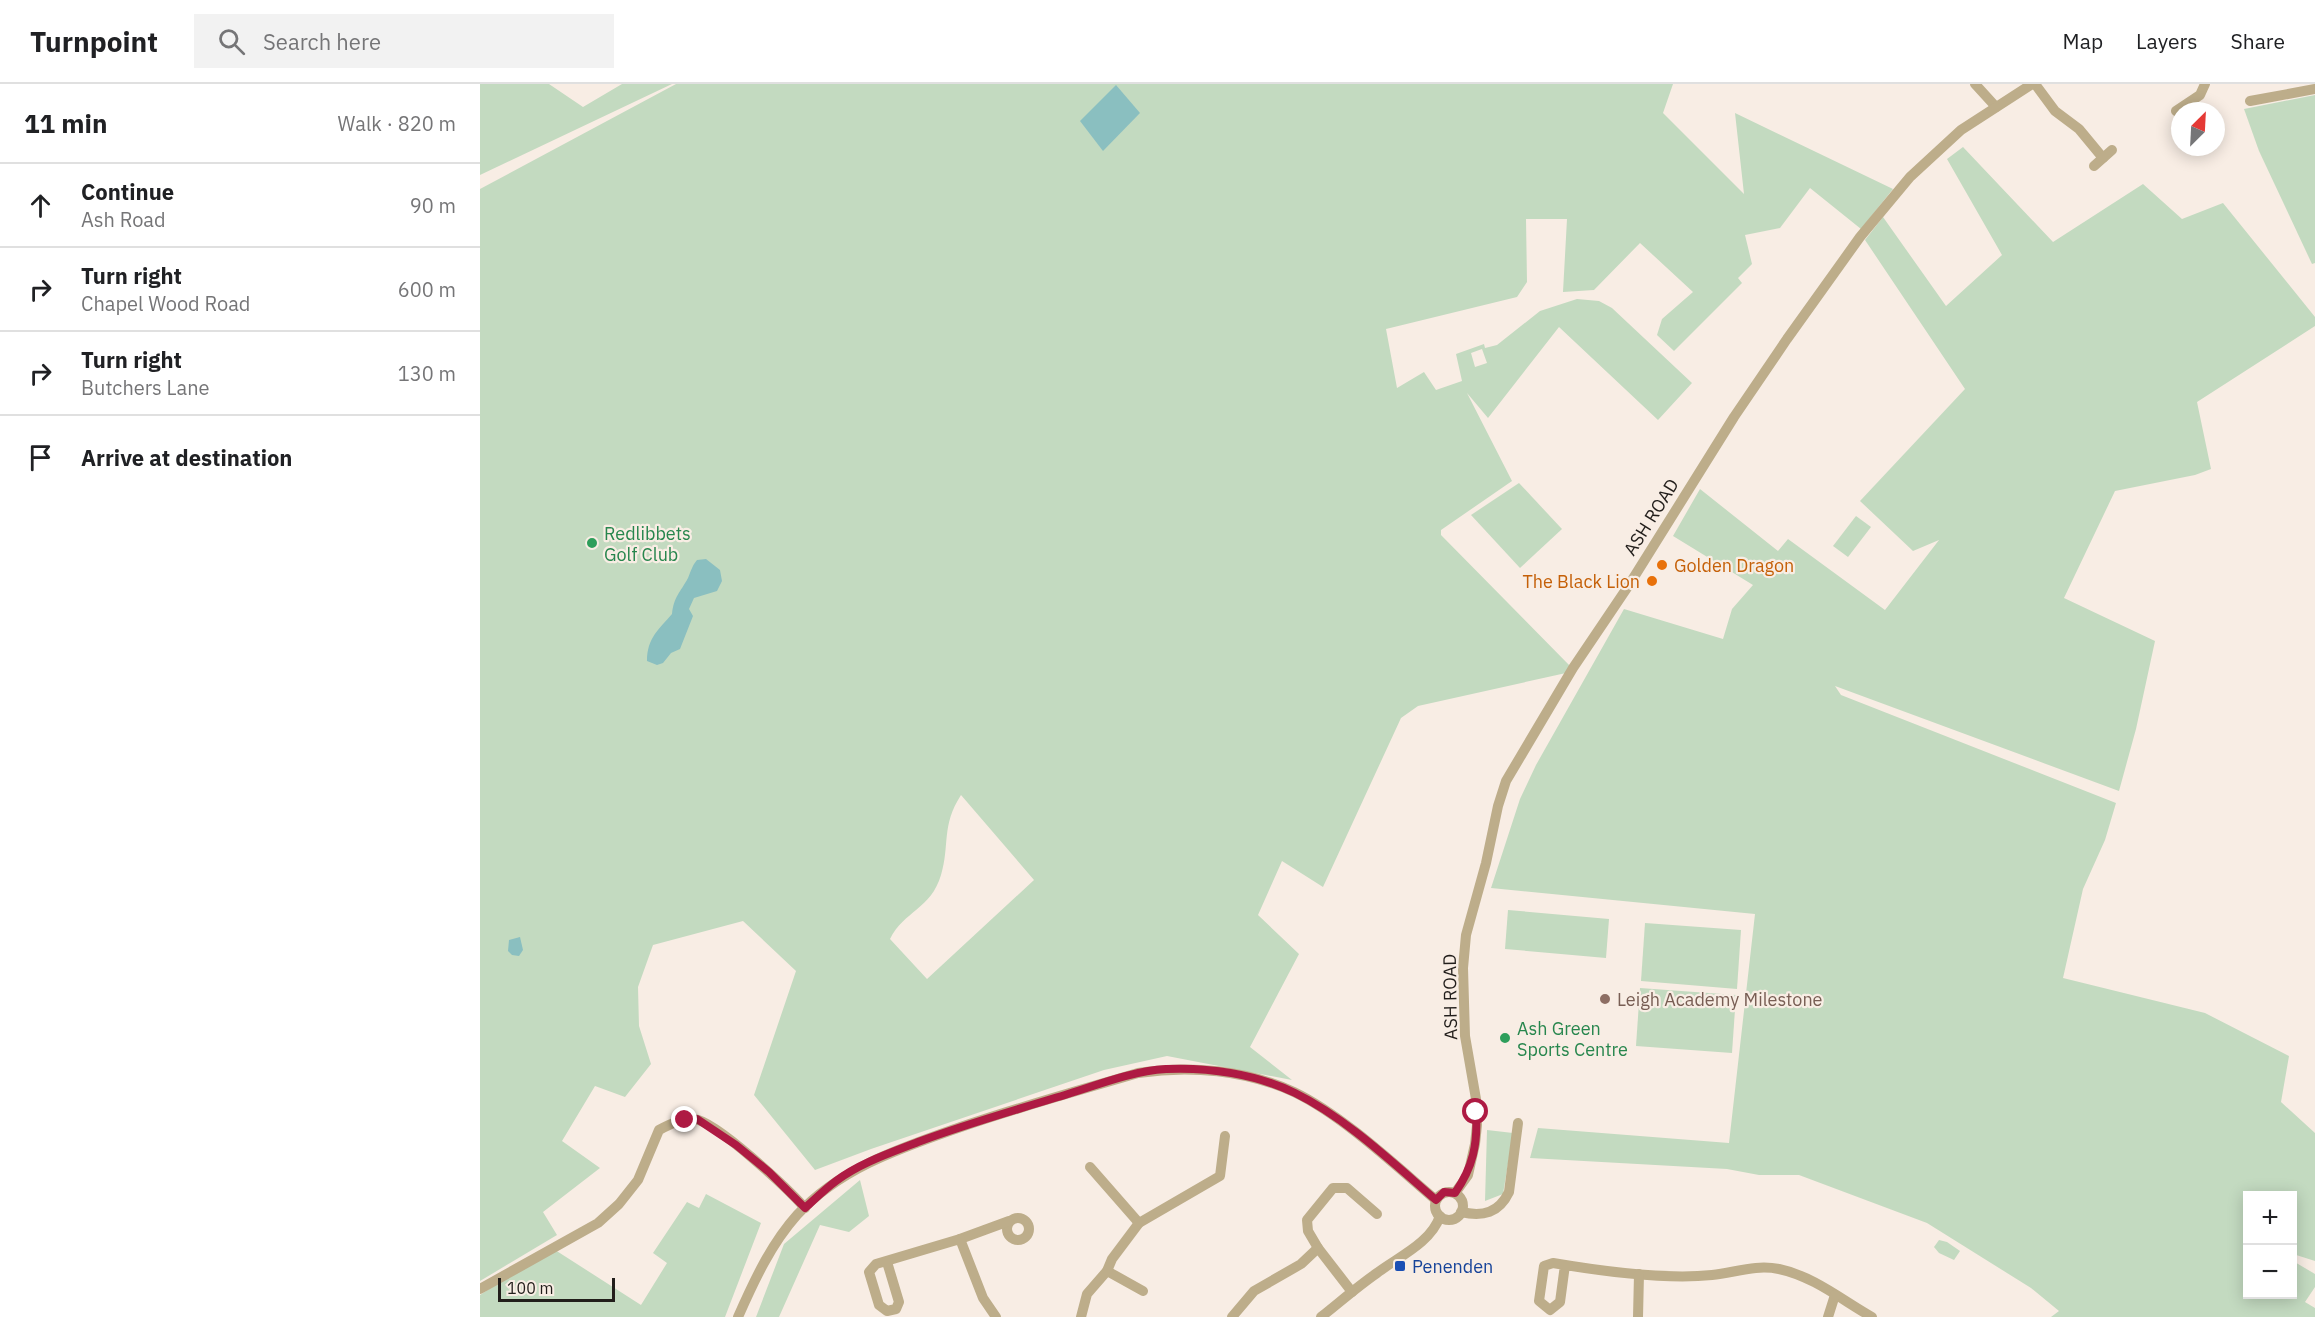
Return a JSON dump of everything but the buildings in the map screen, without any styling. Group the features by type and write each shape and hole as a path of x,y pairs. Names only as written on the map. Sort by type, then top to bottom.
{"street":[{"path":"1975,84 1996,107"},
{"path":"2033,84 2055,111 2079,129 2103,158"},
{"name":"ASH ROAD","path":"1455,1193 1468,1174 1477,1125 1476,1099 1465,1036 1463,968 1466,935 1506,781 1573,668 1629,585 1734,417 1860,237 1910,177 1961,130 2033,84"},
{"path":"2190,102 2200,95 2205,84"},
{"path":"2250,101 2315,89"},
{"path":"2094,166 2112,150"},
{"path":"738,1317 764,1262 782,1234 805,1208 837,1180 867,1163 924,1140 984,1119 1138,1073 1164,1069 1223,1072 1251,1078 1294,1092 1345,1126 1436,1200"},
{"path":"480,1289 598,1223 619,1204 638,1180 659,1130 679,1121 697,1119 736,1145 769,1172 805,1208"},
{"path":"1461,1212 1462,1201 1455,1193 1444,1192 1436,1200 1435,1209 1440,1216 1451,1219 1461,1212 1482,1215 1495,1210 1504,1202 1509,1192 1518,1123"},
{"path":"1081,1317 1087,1294 1107,1271 1112,1259 1139,1223 1220,1176 1225,1136"},
{"path":"1090,1167 1139,1223"},
{"path":"1352,1292 1318,1248 1308,1232 1307,1220 1334,1188 1347,1188 1377,1214"},
{"path":"1321,1317 1422,1241 1433,1230 1440,1216"},
{"path":"887,1262 1010,1221"},
{"path":"960,1239 983,1298 996,1317"},
{"path":"1232,1317 1254,1291 1301,1264 1318,1248"},
{"path":"1565,1265 1639,1274 1713,1275 1738,1269 1779,1269 1808,1279 1872,1317"},
{"path":"1107,1271 1143,1291"},
{"path":"1638,1317 1639,1274"},
{"path":"1828,1317 1835,1295"}],"green space":[{"path":"480,84 549,84 583,107 622,84 672,84 480,175"},
{"name":"Redlibbets Golf Club","path":"676,84 1673,84 1663,113 1744,194 1735,113 1893,189 1861,229 1810,188 1780,228 1745,235 1752,264 1738,278 1742,283 1674,351 1657,335 1662,319 1693,292 1640,243 1594,290 1563,292 1567,219 1526,219 1527,282 1517,297 1386,329 1397,388 1424,372 1436,390 1462,381 1456,354 1484,344 1485,348 1497,345 1540,311 1577,299 1599,301 1612,308 1692,383 1658,420 1559,327 1488,418 1467,393 1512,481 1441,530 1441,535 1570,666 1566,673 1418,706 1401,718 1323,887 1282,861 1258,915 1299,954 1250,1047 1292,1080 1167,1056 1104,1070 815,1170 754,1095 796,971 743,921 653,945 638,987 639,1026 651,1064 625,1097 595,1086 562,1141 600,1168 543,1212 557,1235 480,1281 480,189","holes":["1482,349 1487,363 1475,367 1471,353","961,795 1034,880 927,979 890,939 902,922 924,903 937,886 944,864 948,826"]},
{"path":"2315,95 2315,263 2312,264 2259,151 2244,109"},
{"path":"1963,147 2053,242 2143,184 2182,219 2223,203 2315,317 2315,326 2197,402 2211,469 2195,475 2115,491 2064,598 2155,641 2136,729 2119,791 1835,686 1841,695 2116,803 2105,840 2083,889 2063,978 2205,1013 2289,1056 2281,1102 2315,1133 2315,1261 2297,1255 2297,1191 2243,1191 2243,1299 2297,1299 2297,1263 2315,1274 2315,1287 2305,1302 2315,1308 2315,1317 2051,1317 2059,1311 2031,1288 1927,1223 1799,1175 1759,1175 1727,1169 1530,1158 1538,1128 1729,1143 1755,914 1491,888 1520,799 1536,765 1624,609 1723,639 1732,609 1753,585 1673,536 1700,489 1778,551 1788,539 1885,610 1939,540 1913,551 1860,501 1965,389 1865,240 1883,217 1946,306 2002,255 1947,159"},
{"path":"1519,483 1562,529 1520,568 1471,515"},
{"path":"1856,516 1871,527 1848,557 1833,546"},
{"path":"1508,910 1609,919 1606,958 1505,949"},
{"path":"1645,923 1741,930 1737,989 1641,981"},
{"path":"1640,988 1736,995 1732,1053 1636,1046"},
{"path":"1487,1130 1513,1133 1503,1194 1485,1201"},
{"path":"860,1180 869,1216 849,1232 820,1225 779,1317 756,1317 784,1244"},
{"path":"706,1194 761,1223 725,1317 480,1317 480,1295 552,1248 641,1305 667,1263 653,1253 687,1202 699,1208"},
{"path":"1939,1240 1947,1242 1960,1251 1954,1260 1939,1253 1934,1247"}],"water":[{"path":"1116,85 1140,113 1103,151 1080,121"},
{"path":"706,559 720,570 722,581 717,591 694,598 689,609 693,616 680,649 671,653 663,663 657,665 647,661 651,640 672,614 676,599 694,564 697,560"},
{"path":"520,937 523,950 519,956 512,955 508,951 509,940"}],"place":[{"name":"Redlibbets Golf Club","path":"592,543"},
{"name":"Golden Dragon","path":"1662,565"},
{"name":"The Black Lion","path":"1652,581"},
{"name":"Leigh Academy Milestone","path":"1605,999"},
{"name":"Ash Green Sports Centre","path":"1505,1038"},
{"name":"Penenden","path":"1400,1266"}],"route":[{"path":"685,1120 697,1119 736,1145 769,1172 805,1208 837,1180 877,1157 984,1119 1138,1073 1164,1069 1223,1072 1251,1078 1294,1092 1326,1112 1373,1147 1436,1200 1444,1192 1455,1193 1468,1174 1475,1144 1476,1112"}]}
